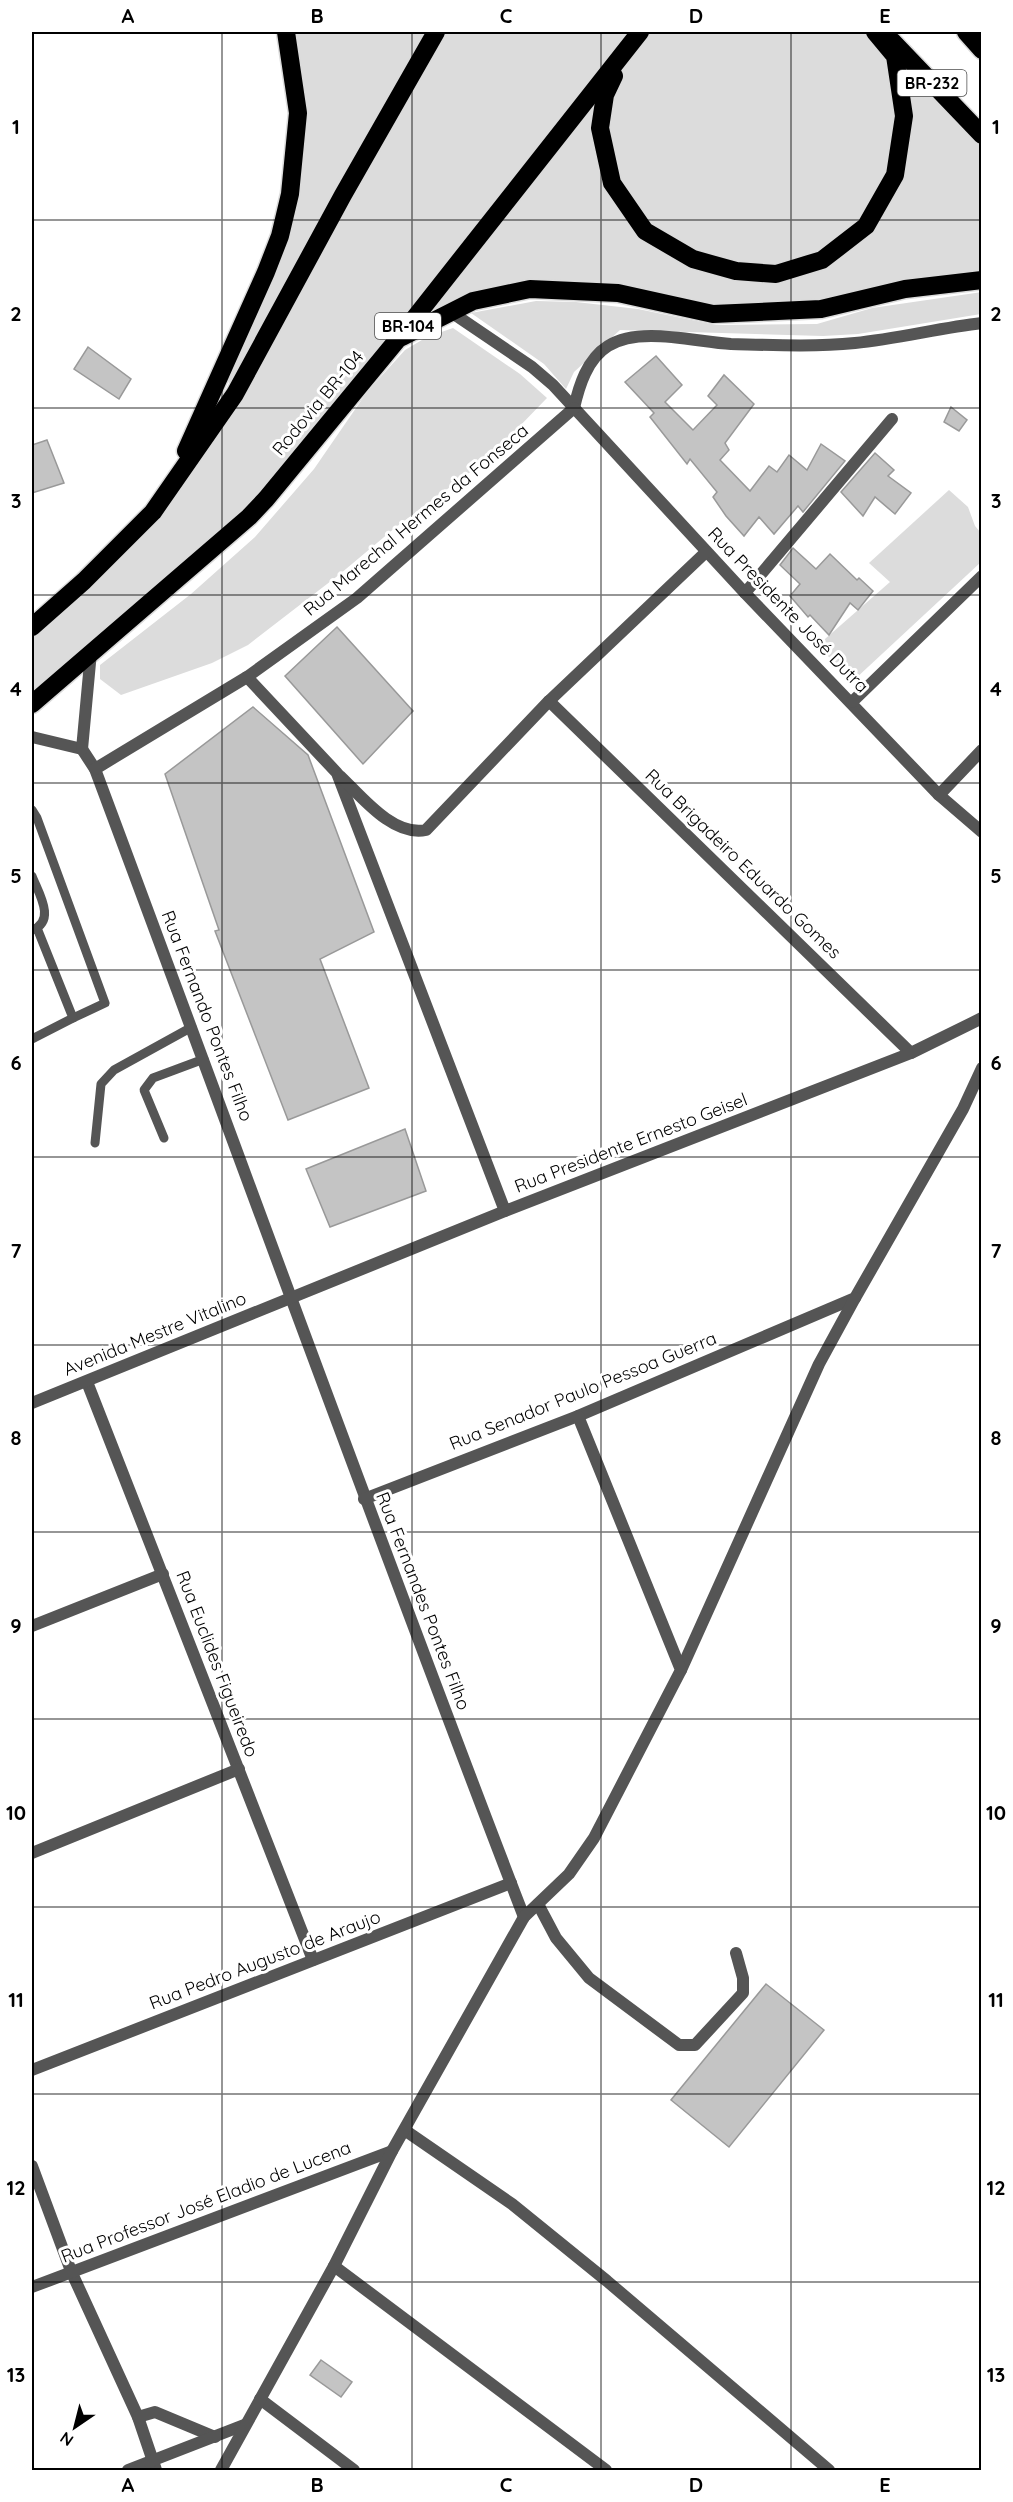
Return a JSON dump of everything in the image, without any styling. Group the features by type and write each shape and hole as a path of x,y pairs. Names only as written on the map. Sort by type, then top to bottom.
{"highway":[{"path":"168,490 280,236 290,194 298,112 286,32"},
{"path":"32,625 123,543 153,512 235,394 343,195 436,32"},
{"name":"Rodovia BR-104","path":"32,704 249,516 398,339 640,32"},
{"path":"629,48 605,95 600,128 612,183 645,231 693,259 736,271 776,274 822,260 866,226 895,175 904,116 895,56 875,32"},
{"name":"BR-232","path":"882,32 981,135"},
{"name":"BR-232","path":"966,32 981,50"},
{"path":"398,339 473,301 530,290 618,293 713,314 821,309 905,289 981,280"}],"street":[{"name":"Rua Presidente José Dutra","path":"451,312 532,367 553,385 745,593 939,795 981,832"},
{"path":"574,408 580,382 597,357 608,346 624,340 665,337 729,344 855,343 981,323"},
{"name":"Rua Marechal Hermes da Fonseca","path":"96,770 247,677 357,598 574,408"},
{"path":"745,593 892,419"},
{"path":"247,677 337,773 388,819 405,830 417,832 426,830 549,701 706,552"},
{"path":"852,702 981,576"},
{"path":"32,737 82,749 91,652"},
{"name":"Rua Brigadeiro Eduardo Gomes","path":"549,701 911,1053"},
{"name":"Rua Fernando Pontes Filho","path":"82,749 96,770 293,1297"},
{"path":"939,795 981,750"},
{"path":"337,773 505,1211"},
{"name":"Rua Presidente Ernesto Geisel","path":"293,1297 505,1211 911,1053 981,1018"},
{"path":"221,2470 334,2266 392,2151 406,2130 524,1917 568,1874 594,1838 681,1670 819,1364 963,1109 981,1068"},
{"name":"Avenida Mestre Vitalino","path":"32,1403 293,1297"},
{"name":"Rua Fernandes Pontes Filho","path":"293,1297 364,1499 524,1917"},
{"name":"Rua Senador Paulo Pessoa Guerra","path":"364,1499 578,1416 815,1313 855,1298"},
{"name":"Rua Euclides Figueiredo","path":"87,1382 313,1959"},
{"path":"578,1416 681,1670"},
{"path":"32,1626 163,1574"},
{"path":"32,1853 239,1769"},
{"name":"Rua Pedro Augusto de Araujo","path":"32,2070 512,1883"},
{"path":"538,1904 556,1938 589,1978 679,2045 695,2045 742,1993 743,1978 736,1953"},
{"path":"406,2130 529,2218 607,2281 829,2470"},
{"name":"Rua Professor José Eladio de Lucena","path":"32,2286 392,2151"},
{"path":"32,2166 71,2271 138,2417 153,2466"},
{"path":"334,2266 606,2470"},
{"path":"260,2399 354,2470"},
{"path":"138,2417 155,2412 215,2437"},
{"path":"128,2470 153,2466 244,2425"}],"lane":[{"path":"32,810 37,818 105,1004 32,1039"},
{"path":"32,876 45,907 45,916 34,929 73,1018"},
{"path":"95,1143 101,1084 114,1070 192,1027"},
{"path":"164,1138 144,1090 153,1078 204,1059"}],"shaded area":[{"path":"286,32 875,32 895,56 981,144 981,280 821,309 713,314 530,289 400,338 249,516 32,705 32,627 112,554 233,390 222,371 266,272 298,113"},
{"path":"982,292 981,314 858,334 823,336 620,330 574,372 566,389 544,364 471,313 536,301 576,302 638,309 716,325 817,324 872,308"},
{"path":"453,328 520,374 547,398 488,459 396,527 340,574 248,645 212,663 121,695 100,679 100,665 191,594 255,537 314,469 367,392 405,350 427,337"},
{"path":"949,490 968,507 975,526 981,533 981,562 854,680 817,646 890,582 869,563"}],"building":[{"path":"88,347 131,379 119,399 74,369"},
{"path":"656,356 682,385 665,402 693,430 717,405 708,396 724,375 754,404 725,443 729,450 720,460 750,491 769,466 777,472 789,455 807,470 821,444 845,461 803,512 798,506 774,534 759,517 744,536 713,497 717,492 690,459 687,464 650,417 654,413 625,382"},
{"path":"951,407 967,420 959,431 944,422"},
{"path":"47,440 64,483 32,493 32,445"},
{"path":"875,453 894,470 888,476 911,493 895,514 875,497 863,516 841,492"},
{"path":"793,548 816,569 830,554 857,580 859,578 873,591 858,610 850,603 829,635 810,615 808,617 790,596 800,584 780,565"},
{"path":"337,627 413,711 363,764 285,676"},
{"path":"253,707 308,755 374,932 320,959 369,1088 288,1120 215,931 219,930 165,774"},
{"path":"405,1129 426,1191 330,1227 306,1169"},
{"path":"766,1984 824,2030 729,2147 671,2100"},
{"path":"321,2360 352,2382 341,2397 310,2375"}]}
